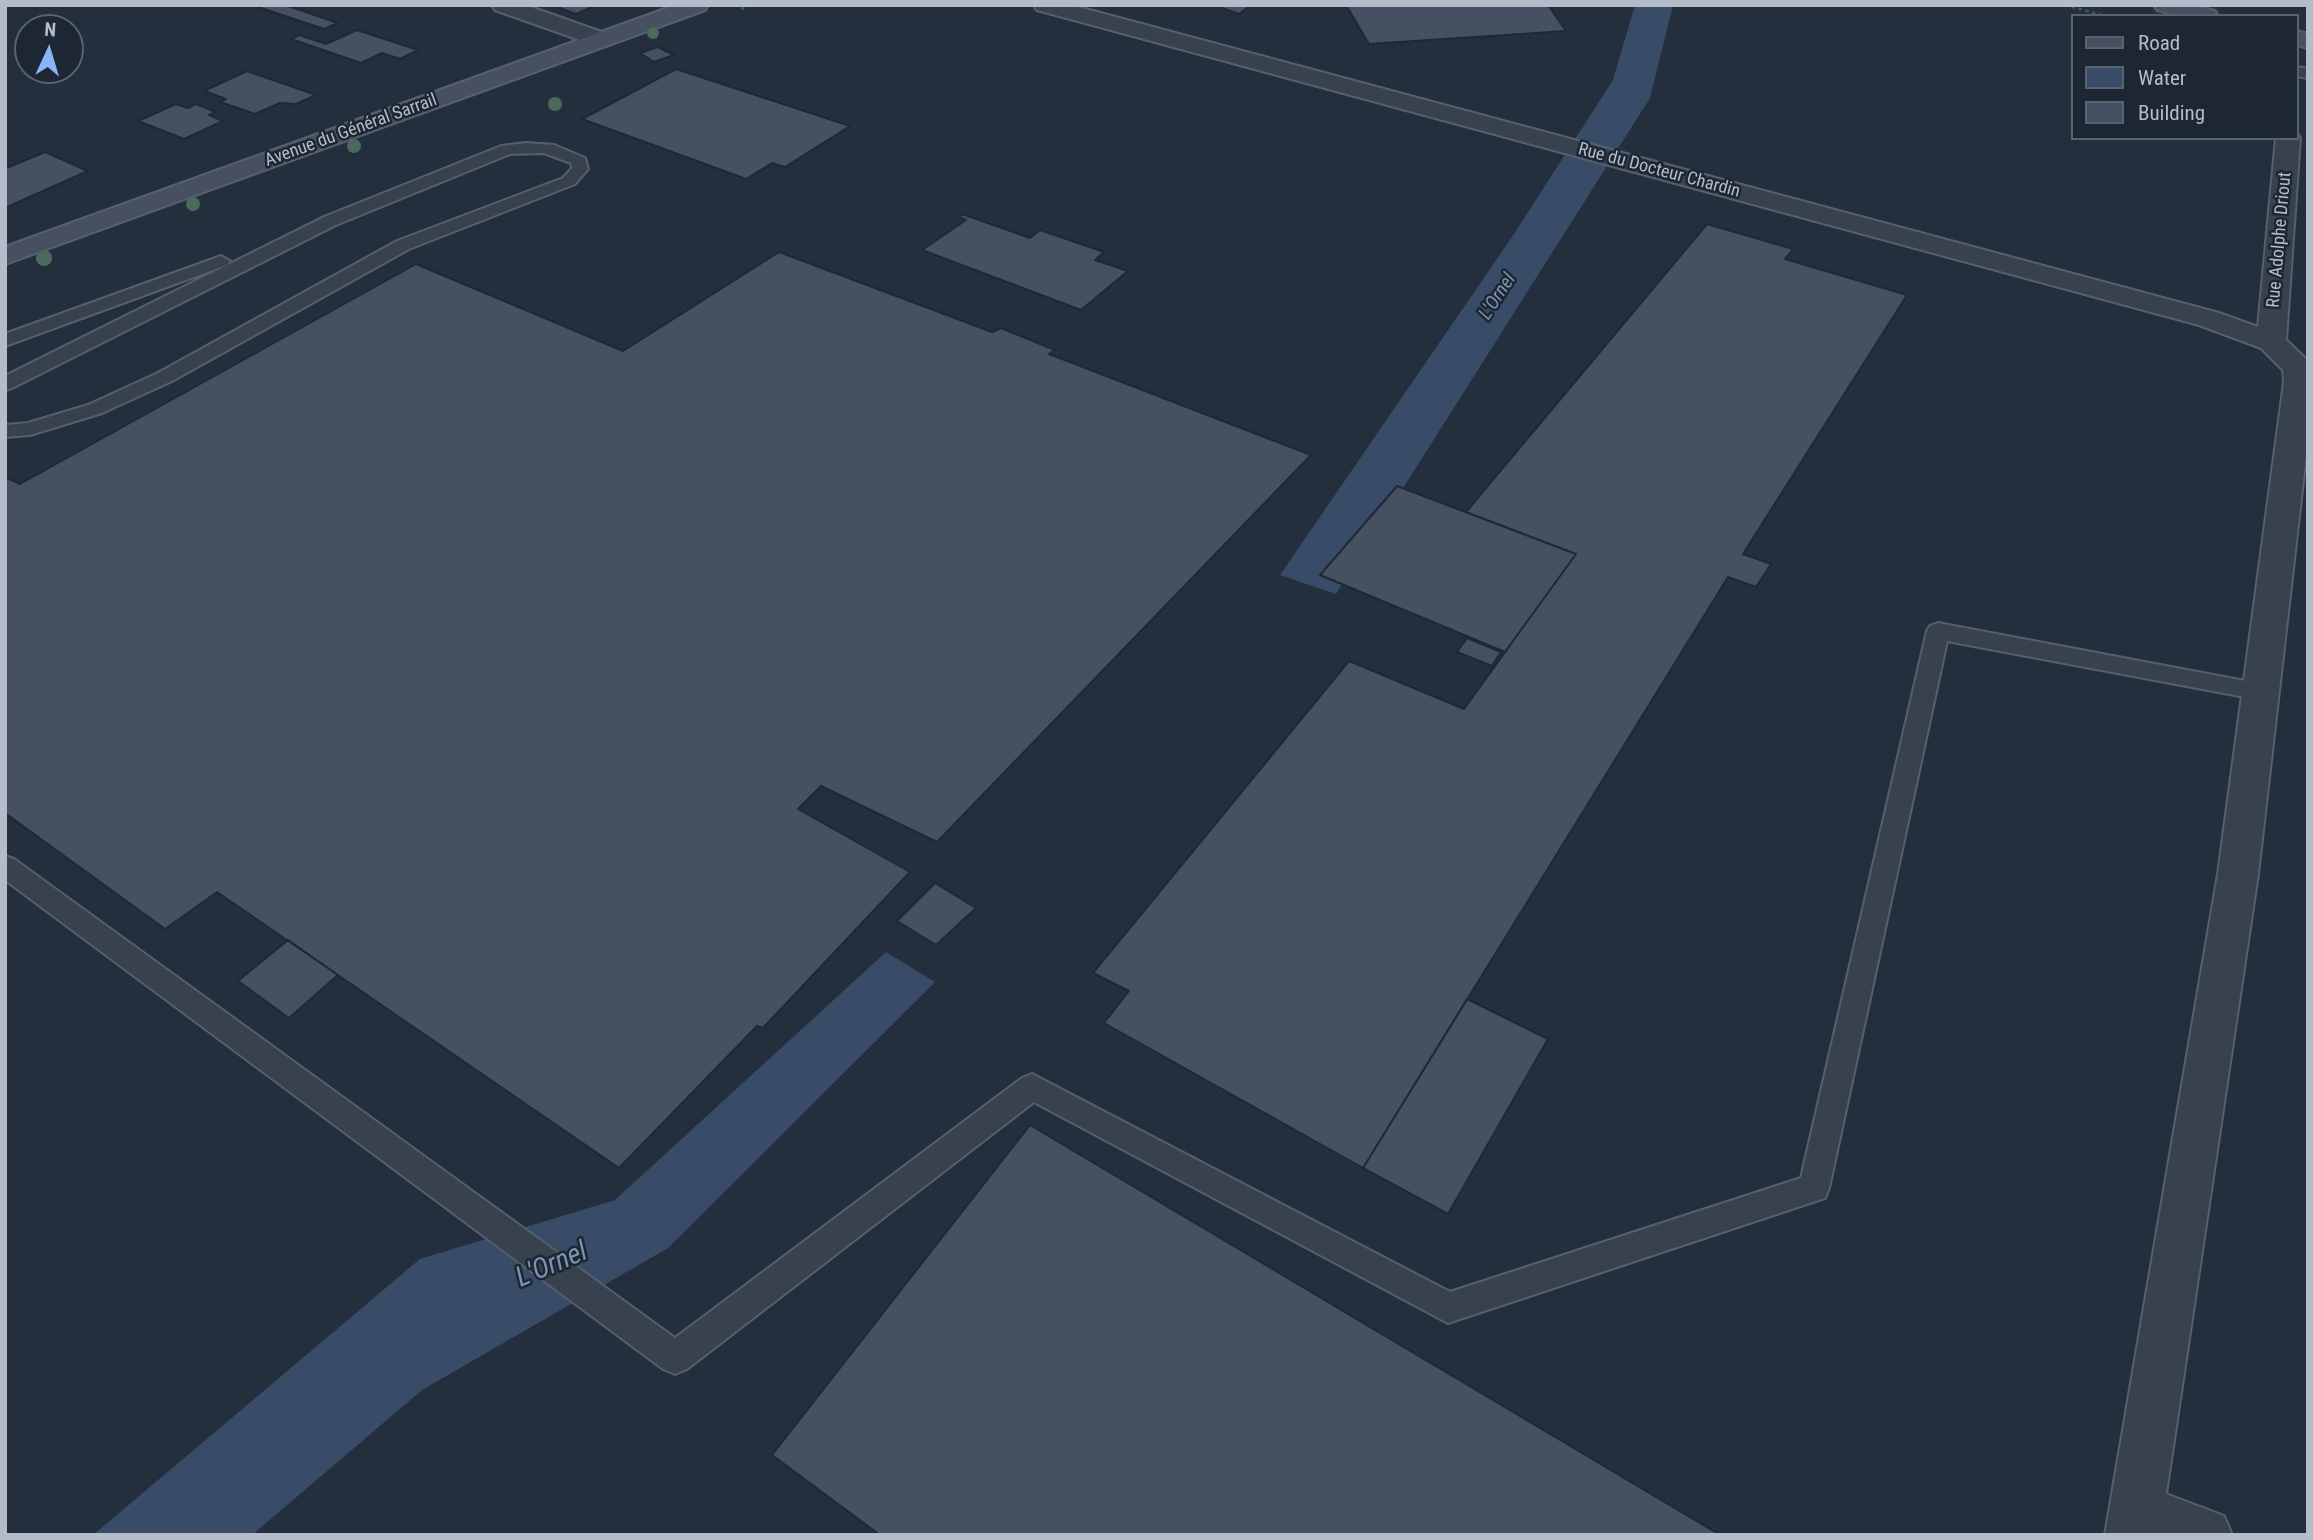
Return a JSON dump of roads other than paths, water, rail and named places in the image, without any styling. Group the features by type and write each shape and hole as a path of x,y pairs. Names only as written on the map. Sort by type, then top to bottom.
{"main road":[{"name":"Avenue du Général Sarrail","path":"5,256 696,5"},
{"path":"2165,5 2199,14"}],"street":[{"path":"503,5 602,40"},
{"name":"Rue du Docteur Chardin","path":"1045,5 2209,319 2271,342"},
{"name":"Rue Adolphe Driout","path":"2271,342 2295,205 2288,140"},
{"path":"2205,1535 2133,1523 2238,874 2275,577 2303,383 2298,368 2271,342"}],"lane":[{"path":"5,340 330,221 507,149 530,147 571,155 579,161 580,169 569,181 403,245 165,377 95,409 30,429 5,431"},
{"path":"5,384 330,221"},
{"path":"5,866 675,1357 1032,1087 1448,1308 1814,1188 1938,631 2261,692"}],"water":[{"name":"L'Ornel","path":"1635,5 1673,5 1650,98 1336,594 1280,575 1512,237 1613,80"},
{"name":"L'Ornel","path":"886,952 935,982 668,1248 422,1390 252,1535 93,1535 420,1259 615,1200"}]}
